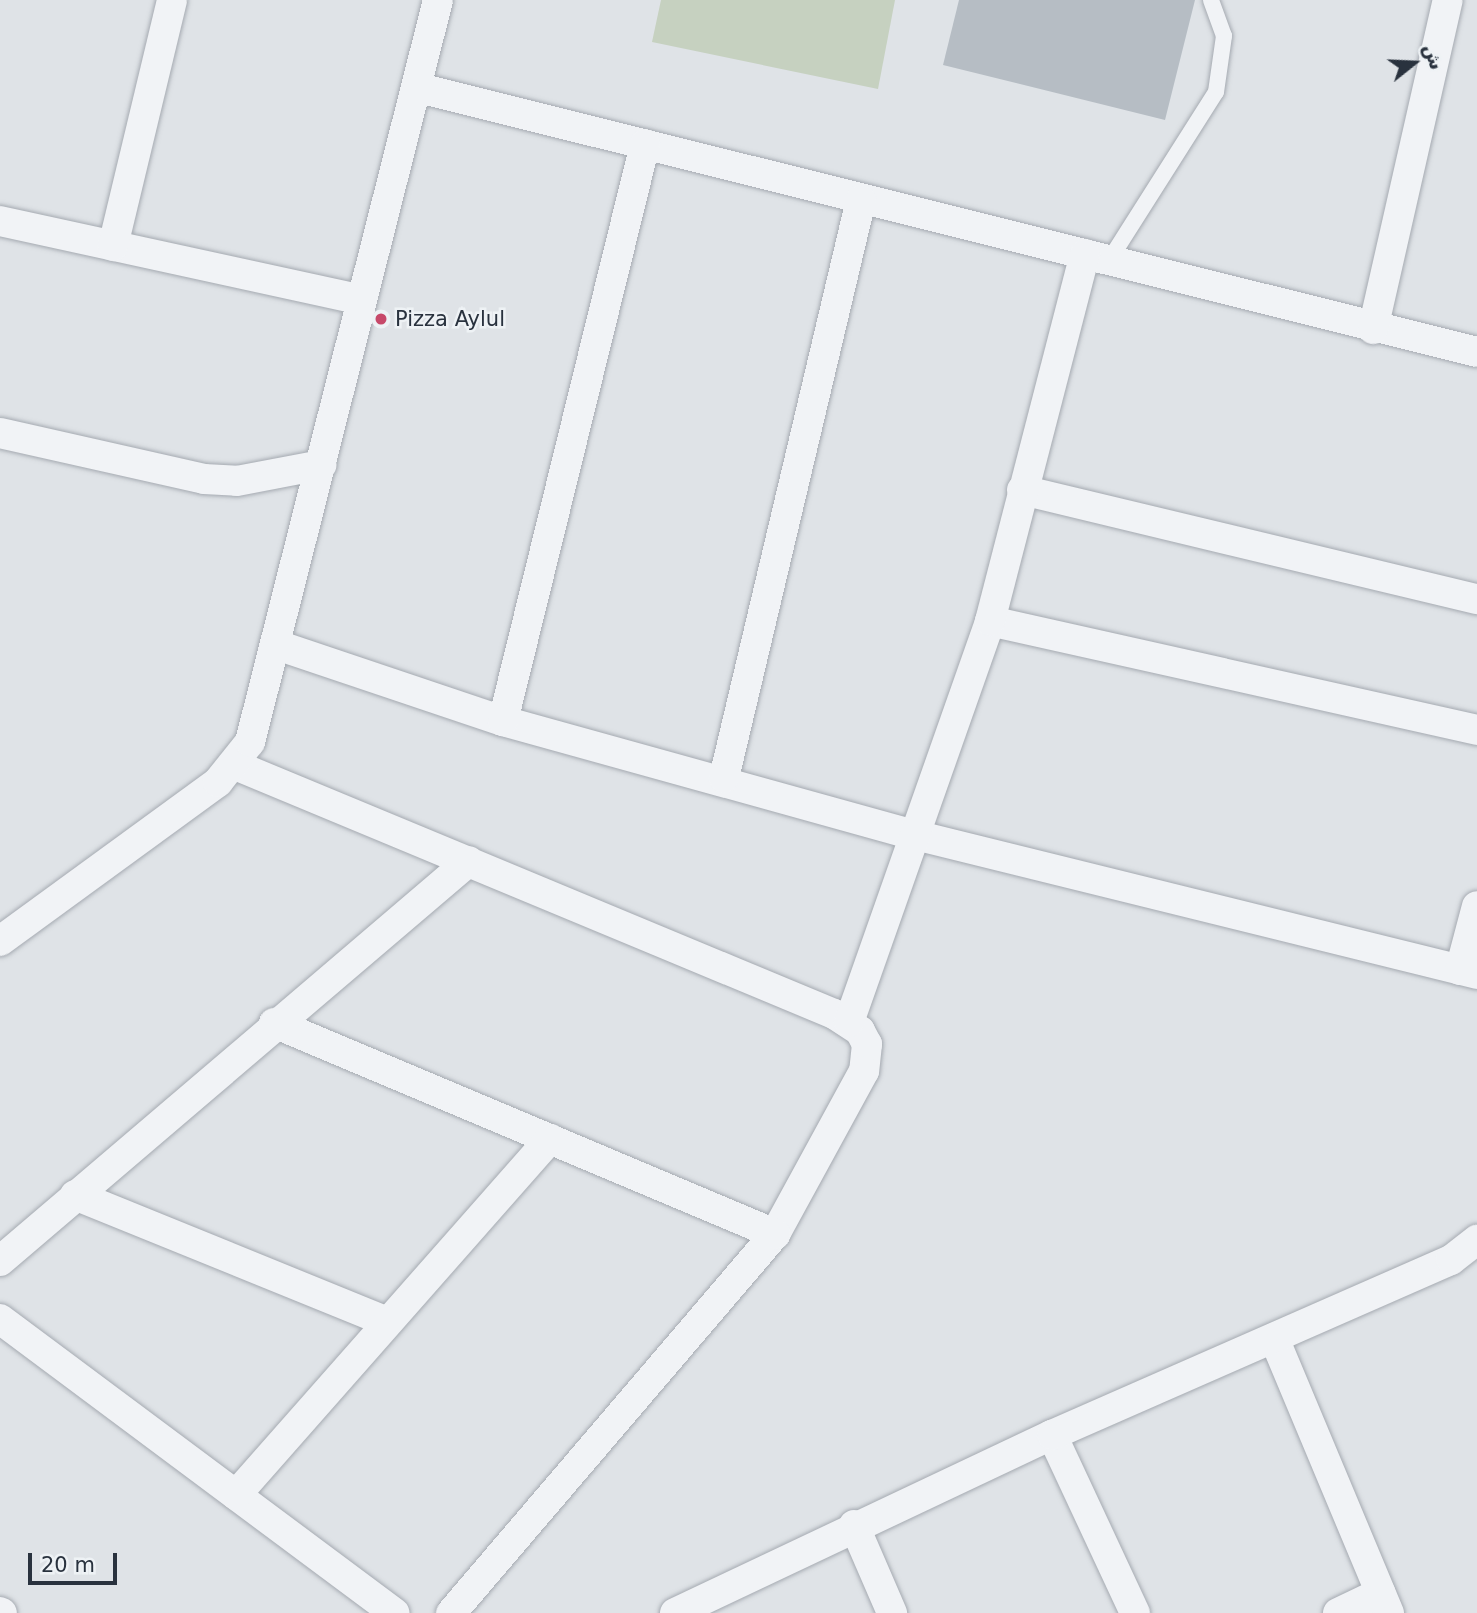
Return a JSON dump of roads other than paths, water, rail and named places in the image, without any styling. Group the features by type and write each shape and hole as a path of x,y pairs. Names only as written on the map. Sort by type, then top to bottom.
{"street":[{"path":"113,246 172,0"},
{"path":"0,941 235,765 259,719 361,300 419,88 438,0"},
{"path":"1373,329 1448,0"},
{"path":"419,88 1098,257 1373,329 1477,352"},
{"path":"503,721 645,144"},
{"path":"724,778 861,200"},
{"path":"0,221 361,300"},
{"path":"849,1022 919,836 990,621 1022,490 1098,257"},
{"path":"0,433 204,479 237,481 321,465"},
{"path":"1022,490 1477,599"},
{"path":"990,621 1477,730"},
{"path":"277,645 503,721 724,778 919,836 1468,972 1477,906"},
{"path":"235,765 849,1022 867,1044 864,1072 775,1234 451,1613"},
{"path":"0,1261 274,1023 469,862"},
{"path":"274,1023 775,1234"},
{"path":"236,1495 385,1321 550,1139"},
{"path":"75,1195 385,1321"},
{"path":"674,1613 854,1525 1052,1435 1451,1260 1477,1240"},
{"path":"0,1319 394,1613"},
{"path":"1274,1338 1385,1603 1338,1613"},
{"path":"1052,1435 1135,1613"},
{"path":"854,1525 891,1613"}],"lane":[{"path":"1098,257 1216,92 1224,36 1216,3"}],"place":[{"name":"Pizza Aylul","path":"381,319"}]}
